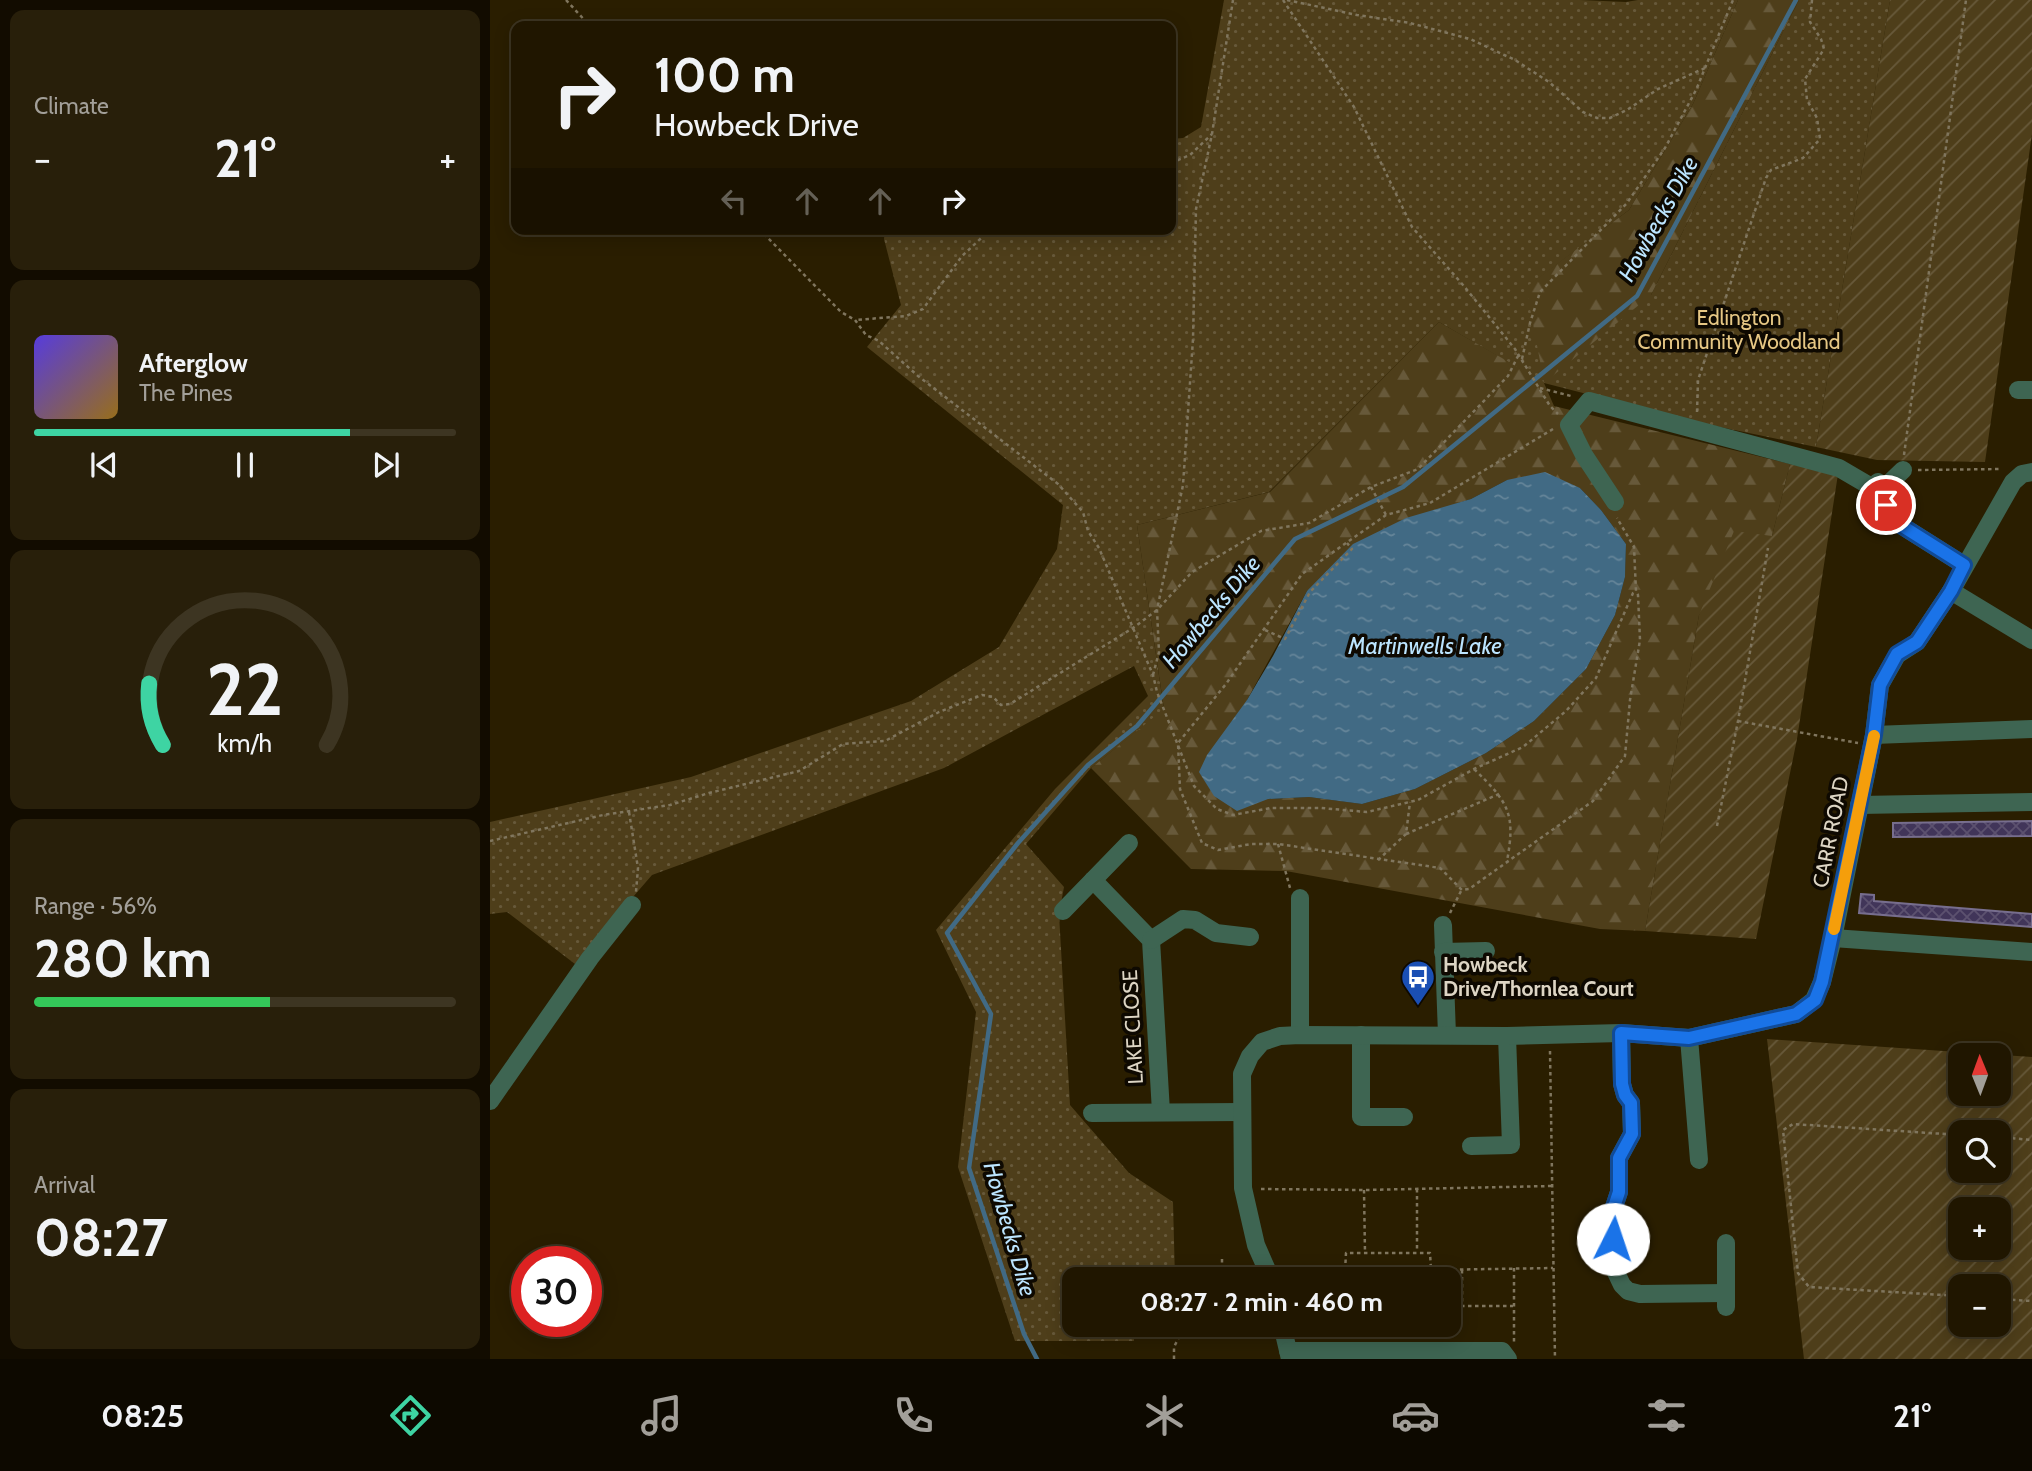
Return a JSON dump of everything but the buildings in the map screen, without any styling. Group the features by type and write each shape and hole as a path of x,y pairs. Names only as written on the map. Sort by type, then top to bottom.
{"street":[{"path":"1615,502 1566,422 1589,401 1839,468 1879,485 1891,519 1964,565"},
{"path":"1879,485 1903,470"},
{"path":"2008,475 2032,472"},
{"name":"CARR ROAD","path":"1266,1267 1256,1245 1243,1188 1242,1074 1250,1056 1262,1042 1280,1036 1300,1035 1507,1036 1621,1033 1689,1038 1796,1014 1815,1000 1833,938 1873,741 1880,685 1897,654 1917,642 1951,591 1975,547 2008,475"},
{"path":"1951,591 2032,640"},
{"path":"1873,741 2032,729"},
{"path":"1859,805 2032,803"},
{"path":"1063,911 1129,843"},
{"name":"LAKE CLOSE","path":"1093,880 1151,940 1161,1112"},
{"path":"1300,898 1300,1035"},
{"path":"490,1101 590,957 632,905"},
{"name":"LAKE CLOSE","path":"1151,940 1183,919 1195,920 1216,933 1250,937"},
{"path":"1443,925 1447,1035"},
{"path":"1833,938 2032,952"},
{"path":"1443,952 1486,951"},
{"path":"1621,1033 1622,1084 1631,1103 1632,1134 1619,1158 1619,1192 1612,1213 1615,1273 1628,1291 1640,1294 1726,1300 1726,1243"},
{"path":"1361,1035 1362,1117 1404,1117"},
{"path":"1471,1146 1511,1145 1507,1036"},
{"path":"1689,1038 1699,1160"},
{"path":"1092,1113 1242,1112"},
{"path":"1285,1337 1289,1355 1508,1352"}],"path":[{"path":"566,0 585,21"},
{"path":"1153,675 1159,652 1157,610 1183,485 1193,339 1196,209 1212,134 1233,0"},
{"path":"1285,0 1410,23 1471,39 1515,60 1549,82 1583,112 1597,118 1610,118 1658,89 1704,68"},
{"path":"1285,0 1354,107 1412,227 1519,354 1550,406 1566,422 1430,503 1386,515 1302,574 1226,684 1178,743 1180,789 1202,843 1218,850 1251,844 1278,844 1440,868 1462,890"},
{"path":"1522,359 1540,292 1627,203 1665,148 1696,90 1733,0"},
{"path":"1695,429 1698,380 1766,178 1771,170 1803,158 1820,139 1817,118 1807,100 1805,79 1824,49 1810,22 1812,0"},
{"path":"1966,0 1903,470 2008,475"},
{"path":"1176,161 1190,155 1212,134"},
{"path":"764,235 841,312 855,320 866,335 879,341 918,376 1058,484 1083,512 1088,531 1099,548 1153,675 1157,692 1194,786 1217,810 1233,815 1272,808 1367,812 1418,800 1474,769 1522,747 1566,711 1596,678 1636,591"},
{"path":"855,320 906,316 923,309 962,256 985,235"},
{"path":"490,841 603,815 670,806 709,793 799,771 843,744 885,741 939,712 982,695 993,697 1001,705 1010,704 1133,628 1157,610 1192,572 1261,531 1309,523 1371,487 1418,469 1508,376 1519,354"},
{"path":"1540,387 1589,401"},
{"path":"1371,487 1386,515"},
{"path":"1462,890 1469,889 1593,800 1625,756 1630,700 1640,640 1639,595 1636,591 1634,547 1618,519 1615,502"},
{"path":"1265,629 1284,639 1310,592 1352,549 1347,542"},
{"path":"1717,826 1768,548"},
{"path":"1738,721 1873,741"},
{"path":"1474,769 1500,794 1511,822 1506,861"},
{"path":"1378,860 1406,834 1500,794"},
{"path":"1406,834 1410,802"},
{"path":"629,811 638,868 636,896 632,905"},
{"path":"1278,844 1289,887 1300,898"},
{"path":"1443,925 1462,890"},
{"path":"1550,1034 1555,1359"},
{"path":"1948,1134 1793,1124 1783,1130 1798,1273 1810,1287 1948,1295"},
{"path":"2011,1139 2032,1140"},
{"path":"1243,1188 1364,1190 1551,1186"},
{"path":"1417,1189 1417,1253"},
{"path":"1364,1190 1365,1253"},
{"path":"1345,1267 1346,1253 1430,1253 1431,1270 1553,1268"},
{"path":"1222,1259 1222,1267"},
{"path":"1508,1352 1514,1306 1514,1268"},
{"path":"1462,1270 1462,1306 1514,1306"},
{"path":"2011,1300 2032,1301"},
{"path":"1174,1359 1174,1347 1179,1337"}],"green space":[{"name":"Edlington Community Woodland","path":"1224,0 1738,0 1693,104 1629,210 1527,287 1651,295 1799,0 1890,0 1816,447 1696,422 1544,383 1439,322 1269,492 1137,525 1164,710 1091,768 1026,844 1064,887 1059,914 1070,1105 1129,1173 1173,1202 1175,1267 1062,1267 1062,1337 1134,1337 1134,1341 1015,1341 958,1167 976,1012 936,930 1055,789 1148,696 1134,666 944,768 652,875 575,964 507,912 490,914 490,822 691,777 911,701 999,647 1057,549 1063,505 867,347 901,305 884,235 1176,235 1176,139 1183,138 1201,127"},
{"path":"1738,0 1799,0 1651,295 1544,383 1554,406 1790,464 1772,536 1699,615 1645,931 1600,929 1286,871 1191,869 1091,768 1164,709 1137,525 1270,492 1439,322 1544,382 1526,287 1629,210 1693,104","holes":["1507,480 1580,488 1601,510 1626,544 1625,577 1615,615 1586,669 1534,721 1486,753 1415,789 1362,804 1309,797 1268,799 1247,700 1307,591 1441,509 1471,499"]},
{"path":"1890,0 2032,0 2032,134 1985,462 1877,460 1816,447"},
{"path":"1790,464 1838,474 1797,739 1756,939 1645,931 1699,615 1734,531 1772,536"},
{"path":"1767,1039 1948,1051 1948,1106 2011,1106 2011,1056 2032,1057 2032,1359 1804,1359"}],"water":[{"name":"Martinwells Lake","path":"1545,472 1580,488 1601,510 1626,544 1625,577 1615,615 1586,669 1534,721 1486,753 1415,789 1362,804 1309,797 1268,799 1237,811 1214,796 1199,772 1207,755 1247,700 1307,591 1353,544 1406,518 1471,499 1507,480"}],"waterway":[{"name":"Howbecks Dike","path":"1037,1359 1024,1334 969,1168 991,1014 947,933 1018,843 1088,765 1137,726 1295,539 1403,487 1637,296 1796,0"}],"slow traffic":[{"path":"1834,929 1874,736"}],"place":[{"name":"Howbeck Drive/Thornlea Court","path":"1418,1007"}],"route":[{"path":"1613,1239 1612,1213 1619,1192 1619,1158 1632,1134 1631,1103 1622,1084 1621,1033 1689,1038 1796,1014 1815,1000 1822,982 1874,735 1880,685 1897,654 1917,642 1951,591 1964,565 1891,519 1886,505"}]}
